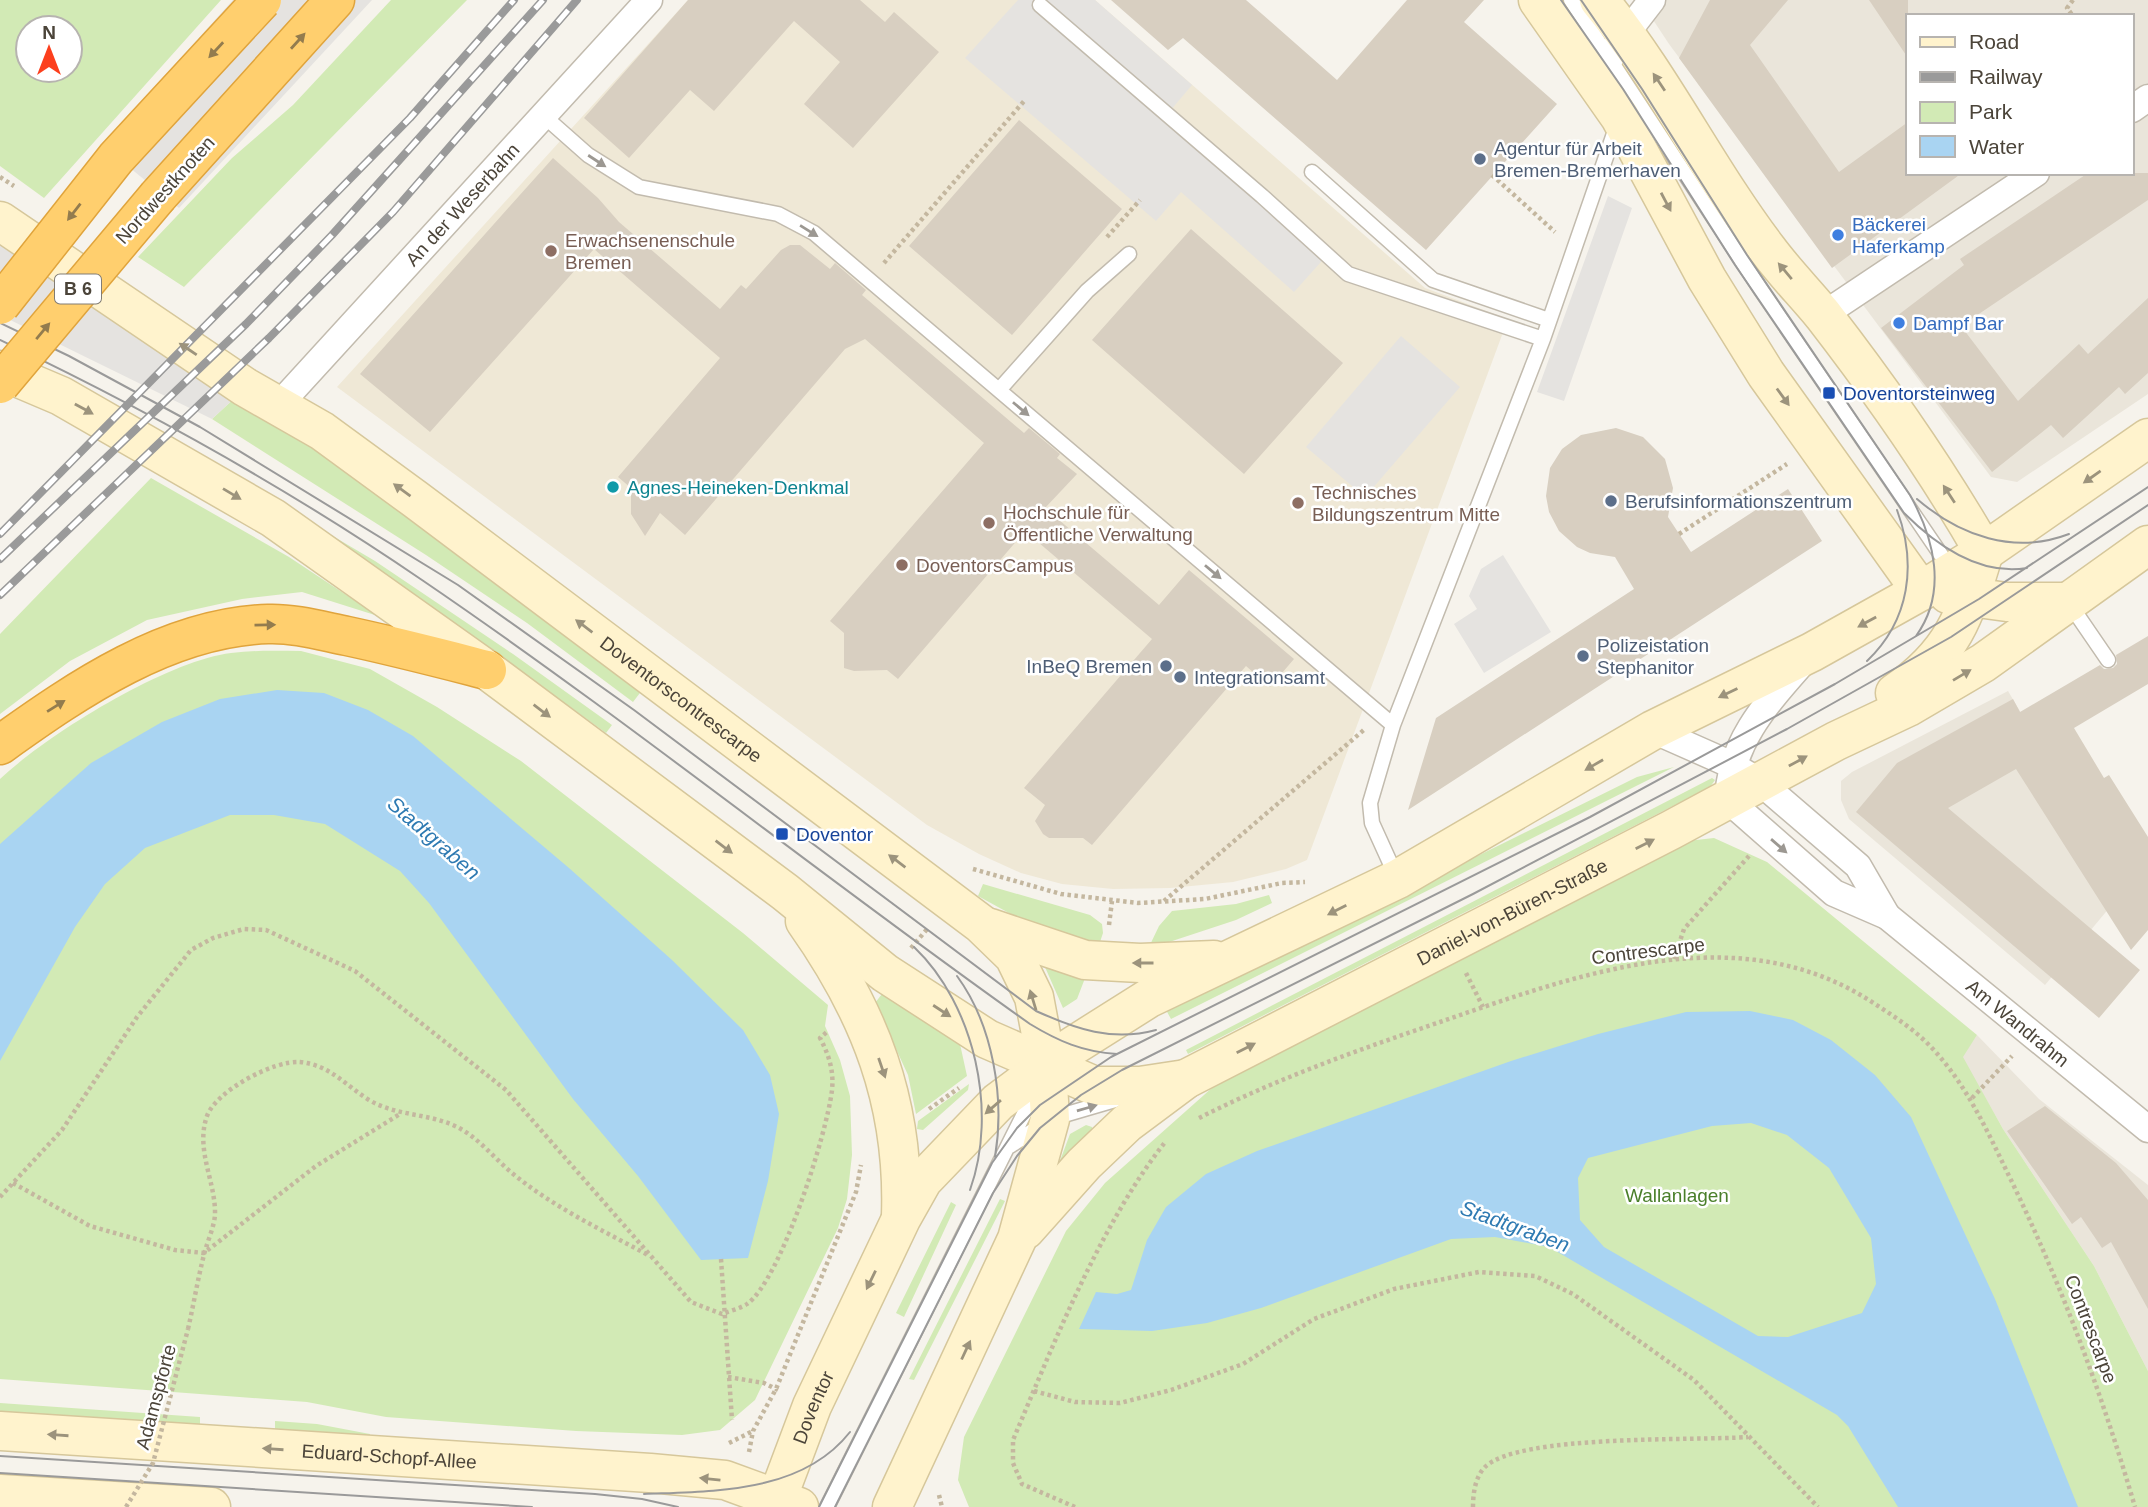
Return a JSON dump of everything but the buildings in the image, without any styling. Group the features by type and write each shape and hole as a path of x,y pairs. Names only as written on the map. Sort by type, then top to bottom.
{"highway":[{"name":"B 6","path":"0,305 116,158 262,0"},
{"name":"Nordwestknoten","path":"0,384 139,218 335,0"},
{"path":"0,745 54,706 157,650 220,628 270,624 322,631 487,670"}],"main road":[{"path":"1538,0 1611,57 1666,91 1689,135 1768,251 1823,316 1949,494 1984,552 2148,438"},
{"path":"1599,0 1620,117 1707,279 1766,374 1817,444 1948,587"},
{"name":"Doventorscontrescarpe","path":"0,221 276,408 322,431 981,924 1014,956 1034,997 1047,1066"},
{"path":"0,370 61,396 273,518 487,670 785,892 885,973 986,1039 1095,1086 1140,1086 1186,1079"},
{"name":"Daniel-von-Büren-Straße","path":"1186,1079 1740,783 1908,707 1951,682 2069,603 2148,545"},
{"name":"Daniel-von-Büren-Straße","path":"1836,741 1923,674 1951,637 1948,587 1984,552"},
{"path":"1047,1066 1083,1039 1149,998 1236,959 1398,879 1653,730 1948,587 2069,603"},
{"path":"785,892 825,948 871,1036 891,1095 896,1119 902,1178 901,1219"},
{"path":"981,924 1030,944 1085,960 1152,963 1236,959"},
{"path":"892,1507 1017,1239 1050,1119 1047,1066"},
{"name":"Doventor","path":"783,1504 812,1406 901,1219 923,1180 958,1140 998,1102 1047,1066"},
{"path":"1017,1239 1077,1171 1119,1131 1186,1079"},
{"name":"Eduard-Schopf-Allee","path":"0,1431 650,1473 725,1480 783,1504"},
{"path":"0,1494 211,1507"}],"street":[{"name":"An der Weserbahn","path":"276,408 545,117 649,0"},
{"path":"1611,57 1653,0"},
{"path":"1823,316 2033,175"},
{"path":"1740,783 1747,732 1812,652"},
{"name":"Am Wandrahm","path":"1653,730 1740,783 1858,866 1887,916"},
{"name":"Am Wandrahm","path":"1740,783 1834,893 1887,916 2148,1129"}],"lane":[{"path":"1571,0 1611,57 1948,587"},
{"path":"1040,5 1262,196 1348,274 1543,339"},
{"path":"545,117 588,155 639,187 778,214 814,233 1393,725"},
{"path":"1398,879 1372,823 1370,803 1393,725 1543,339 1620,117"},
{"path":"1312,172 1433,279 1549,320"},
{"path":"999,390 1087,291 1129,254"},
{"path":"2069,603 2108,660"},
{"path":"827,1507 1047,1066"},
{"path":"1006,1149 1050,1119 1186,1079"}],"path":[{"path":"869,279 1025,100"},
{"path":"1492,175 1574,249"},
{"path":"1679,534 1817,444"},
{"path":"1164,901 1381,715"},
{"path":"977,872 1061,894 1112,901 1205,899 1282,883 1308,882"},
{"path":"0,1197 62,1130 137,1017 191,950 213,938 244,929 266,930 355,971 506,1090 691,1302 722,1314 748,1303 765,1282 805,1196 832,1088 831,1059 820,1038 833,1026"},
{"name":"Contrescarpe","path":"1191,1123 1350,1053 1586,973 1674,958 1722,956 1765,960 1795,967 1864,996 1899,1019 1931,1047 1972,1098 2044,1249 2082,1340 2134,1507"},
{"path":"1972,1098 2031,1034"},
{"name":"Adamspforte","path":"126,1507 153,1463 215,1215 203,1141 207,1114 221,1097 272,1066 298,1062 327,1068 369,1100 400,1114 430,1117 456,1126 512,1172 565,1210 652,1257"},
{"path":"13,1183 90,1226 175,1250 204,1253 316,1166 400,1114"},
{"path":"1075,1507 1022,1484 1013,1463 1013,1440 1068,1313 1118,1216 1143,1170 1171,1135"},
{"path":"752,1431 776,1389 856,1192 864,1151"},
{"path":"721,1259 722,1314 732,1420"},
{"path":"1034,1391 1075,1402 1120,1403 1171,1390 1243,1364 1314,1318 1394,1289 1479,1272 1535,1276 1573,1294 1694,1380 1818,1507"},
{"path":"728,1377 764,1383"},
{"path":"1473,1507 1472,1492 1485,1468 1510,1453 1573,1443 1749,1437"}],"shaded area":[{"path":"233,0 372,0 179,208 102,145"},
{"path":"688,0 1095,0 1425,288 1508,319 1307,860 1286,869 1233,882 1170,888 1113,889 1062,884 1021,873 979,854 927,825 337,387"},
{"path":"1018,0 1095,0 1192,85 1170,111 1329,253 1294,292 1181,192 1156,221 965,58"},
{"path":"1640,0 2148,0 2148,394 2017,482 1991,477 1669,44"},
{"path":"1608,196 1632,208 1564,401 1537,392"},
{"path":"0,232 239,394 212,419 0,315"},
{"path":"1401,336 1460,387 1365,497 1306,447"},
{"path":"1503,555 1551,632 1484,673 1454,624 1477,609 1469,596 1481,569"},
{"path":"2008,691 2125,889 2045,985 1849,819 1841,800 1841,781 1852,772"},
{"path":"1977,1035 2039,1099 2148,1185 2148,1371 2094,1266 2003,1129 1962,1057"}],"green space":[{"path":"0,0 221,0 44,198 0,166"},
{"path":"391,0 467,0 184,287 138,257 232,158 293,105"},
{"path":"239,394 643,689 633,702 527,623 426,555 212,419"},
{"path":"191,452 375,561 612,725 606,733 401,589"},
{"path":"151,478 289,557 378,616 302,592 242,599 147,620 70,661 0,714 0,634"},
{"path":"301,651 370,669 437,707 521,761 743,933 828,1005 825,1026 840,1060 850,1096 852,1155 847,1199 838,1228 755,1400 720,1430 682,1435 576,1431 386,1417 307,1402 0,1379 0,779 77,721 174,670 231,653"},
{"path":"1674,767 1171,1019 1166,1010 1637,777"},
{"path":"1712,778 1715,780 1710,787 1188,1054 1186,1050"},
{"name":"Wallanlagen","path":"1714,838 1767,862 1977,1035 1963,1057 2003,1129 2094,1266 2148,1371 2148,1507 969,1507 958,1480 964,1437 1066,1231 1105,1183 1222,1079 1687,841"},
{"path":"983,884 1090,915 1102,924 1103,933 1097,951 1029,924 978,896"},
{"path":"1269,895 1272,903 1236,920 1148,949 1159,926 1172,911 1236,904"},
{"path":"1041,958 1087,973 1077,999 1063,1008"},
{"path":"885,990 960,1044 967,1076 916,1114 908,1075 875,1003"},
{"path":"969,1084 968,1090 923,1130 917,1129 918,1121"},
{"path":"1086,1125 1092,1127 1094,1134 1058,1166 1070,1134"},
{"path":"1000,1199 1005,1201 914,1380 909,1379"},
{"path":"951,1202 956,1205 904,1317 896,1313"},
{"path":"0,1403 200,1417 200,1429 0,1415"},
{"path":"275,1421 317,1424 370,1434 370,1439 275,1433"}],"water":[{"name":"Stadtgraben","path":"277,690 324,693 368,710 413,736 569,868 672,960 743,1030 770,1075 779,1114 768,1181 748,1258 701,1260 638,1176 573,1099 429,903 400,871 325,824 274,815 230,815 145,848 105,884 75,927 0,1061 0,844 91,763 162,722 220,699"},
{"name":"Stadtgraben","path":"1750,1011 1793,1020 1831,1040 1875,1075 1911,1117 1995,1299 2078,1507 1898,1507 1848,1426 1837,1415 1549,1247 1495,1237 1451,1239 1261,1308 1207,1323 1152,1331 1079,1329 1096,1292 1117,1294 1131,1290 1147,1240 1166,1207 1206,1174 1257,1151 1511,1061 1598,1034 1686,1012","holes":["1751,1123 1787,1135 1829,1168 1871,1238 1876,1284 1862,1313 1788,1337 1758,1336 1604,1247 1580,1220 1578,1178 1588,1158 1712,1126"]}],"tram line":[{"path":"1561,0 1623,89 1735,265 1904,513 1944,547 1975,563 2009,569 2027,568"},
{"path":"1581,0 1642,89 1747,255 1910,495 1926,529 1934,565 1932,601 1916,636"},
{"path":"0,323 69,356 200,427 458,585 634,710 1036,1011 1094,1032 1124,1035 1156,1030"},
{"path":"0,340 162,422 268,482 372,546 576,688 1030,1024 1071,1045 1117,1054"},
{"path":"819,1507 992,1163 1017,1128 1040,1105 1111,1057 1590,817 1835,684 1979,599 2148,487"},
{"path":"1917,499 1951,523 1988,538 2028,543 2069,534"},
{"path":"835,1507 993,1193 1017,1156 1040,1128 1081,1095 1122,1070 1473,894 1787,729 1951,637 2148,505"},
{"path":"1867,661 1893,628 1906,590 1907,551 1897,510"},
{"path":"914,947 935,971 952,998 966,1029 975,1061 981,1094 982,1127 978,1160 970,1190"},
{"path":"957,976 980,1017 993,1063 998,1111 995,1157"},
{"path":"644,1494 728,1489 783,1478 808,1467 830,1452 850,1432"},
{"path":"0,1456 595,1494 642,1499 678,1507"},
{"path":"0,1473 532,1507"}],"railway":[{"path":"0,534 410,118 514,0"},
{"path":"0,559 246,324 332,235 543,0"},
{"path":"0,595 269,338 393,212 577,0"}],"place":[{"name":"Agentur für Arbeit Bremen-Bremerhaven","path":"1480,159"},
{"name":"Bäckerei Haferkamp","path":"1838,235"},
{"name":"Erwachsenenschule Bremen","path":"551,251"},
{"name":"Dampf Bar","path":"1899,323"},
{"name":"Doventorsteinweg","path":"1829,393"},
{"name":"Agnes-Heineken-Denkmal","path":"613,487"},
{"name":"Berufsinformationszentrum","path":"1611,501"},
{"name":"Technisches Bildungszentrum Mitte","path":"1298,503"},
{"name":"Hochschule für Öffentliche Verwaltung","path":"989,523"},
{"name":"DoventorsCampus","path":"902,565"},
{"name":"Polizeistation Stephanitor","path":"1583,656"},
{"name":"InBeQ Bremen","path":"1166,666"},
{"name":"Integrationsamt","path":"1180,677"},
{"name":"Doventor","path":"782,834"}]}
